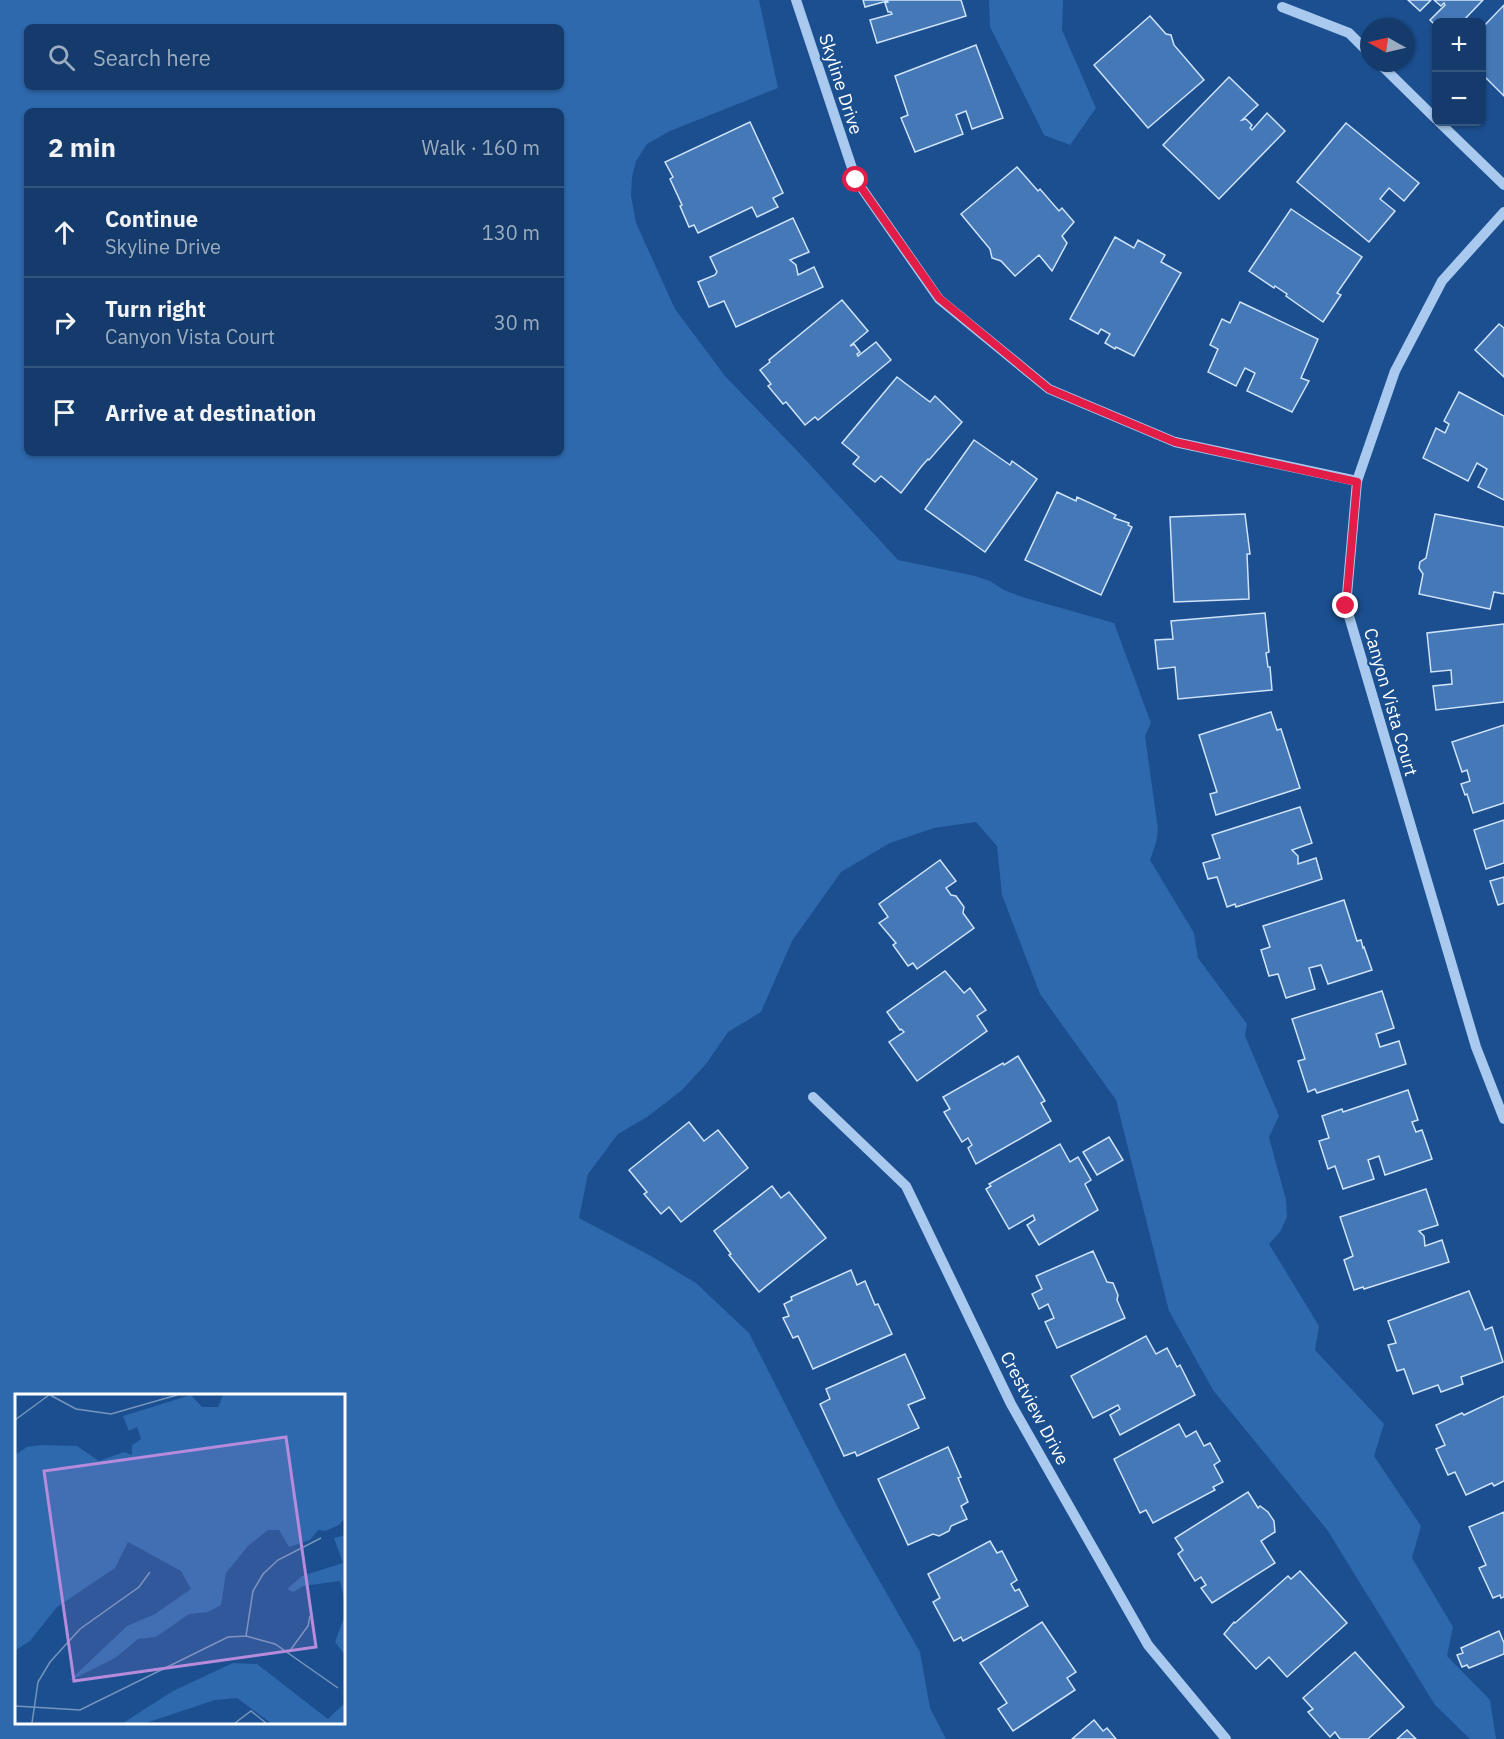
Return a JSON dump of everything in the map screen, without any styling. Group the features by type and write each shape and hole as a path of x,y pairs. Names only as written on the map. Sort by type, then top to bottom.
{"street":[{"name":"Skyline Drive","path":"796,0 856,180 939,298 1049,389 1175,442 1357,482"},
{"path":"1282,8 1349,33 1360,44"},
{"path":"1388,72 1432,114"},
{"path":"1444,126 1504,185"},
{"name":"Canyon Vista Court","path":"1504,212 1442,281 1395,371 1357,482 1346,606 1476,1047 1504,1119"},
{"name":"Crestview Drive","path":"813,1097 906,1186 1011,1404 1148,1645 1227,1739"}],"shaded area":[{"path":"0,0 759,0 778,88 670,131 647,144 636,161 631,196 636,223 675,309 725,376 898,560 975,576 1022,597 1114,623 1151,723 1145,736 1158,829 1150,860 1194,933 1198,958 1247,1024 1245,1036 1279,1116 1269,1137 1286,1200 1287,1217 1280,1232 1269,1244 1319,1326 1315,1350 1384,1424 1374,1456 1421,1526 1412,1558 1453,1627 1447,1656 1490,1700 1496,1739 1470,1739 1435,1705 1328,1531 1213,1390 1169,1311 1116,1100 1040,994 1002,895 997,846 976,822 934,828 890,843 841,872 792,941 761,1012 728,1032 706,1064 681,1091 647,1117 618,1134 588,1174 579,1218 696,1283 749,1333 838,1508 920,1652 930,1708 946,1739 0,1739"},
{"path":"989,0 1063,0 1062,30 1096,108 1070,145 1044,135 990,27"}],"building":[{"path":"863,0 961,0 966,16 877,43 870,20 892,14 888,12 885,3 887,1 865,7"},
{"path":"1408,0 1431,0 1420,11"},
{"path":"1434,0 1483,0 1466,18 1432,18 1445,5 1444,3 1441,6"},
{"path":"1504,5 1504,96 1486,78 1486,24"},
{"path":"1150,16 1166,34 1171,35 1174,45 1204,80 1148,128 1094,65"},
{"path":"976,45 1003,118 972,129 966,111 956,115 963,134 915,152 901,118 908,115 895,76"},
{"path":"1229,77 1258,105 1242,120 1246,119 1252,125 1250,128 1252,130 1267,113 1285,131 1219,199 1163,145"},
{"path":"750,122 783,193 773,198 778,207 757,217 752,207 698,233 694,225 689,227 670,179 673,177 665,162"},
{"path":"1346,123 1419,183 1404,201 1389,188 1380,199 1395,211 1369,242 1297,182"},
{"path":"1017,167 1038,191 1040,189 1059,211 1062,208 1074,222 1062,236 1067,243 1052,271 1039,255 1015,276 1001,261 992,258 990,249 961,214"},
{"path":"1291,209 1362,257 1337,293 1341,295 1323,322 1286,296 1287,294 1249,271"},
{"path":"793,218 809,252 790,260 796,265 798,275 814,267 823,287 736,327 724,301 709,307 698,282 717,272 710,257"},
{"path":"1115,237 1134,248 1138,240 1165,255 1161,262 1181,273 1134,356 1105,343 1110,334 1101,329 1098,334 1070,319"},
{"path":"842,300 868,331 850,346 854,344 860,352 858,356 876,342 891,360 818,420 815,417 805,425 786,402 783,404 768,386 771,384 760,370"},
{"path":"1240,302 1318,339 1301,378 1309,381 1292,412 1247,391 1255,373 1245,368 1236,386 1208,372 1218,349 1210,345 1222,319 1230,323"},
{"path":"1499,324 1504,328 1504,377 1475,350"},
{"path":"897,377 930,402 935,396 962,422 901,493 881,476 875,482 853,464 859,457 842,443"},
{"path":"1459,392 1504,416 1504,500 1478,487 1487,469 1477,463 1468,481 1423,458 1436,428 1445,433 1449,424 1444,421"},
{"path":"974,440 1010,465 1012,461 1037,479 985,552 925,509"},
{"path":"1057,492 1076,501 1077,497 1116,515 1114,518 1129,523 1128,525 1132,527 1101,595 1025,560"},
{"path":"1245,514 1250,554 1247,554 1249,599 1174,602 1170,517"},
{"path":"1435,514 1504,527 1504,594 1494,592 1490,609 1419,594 1423,574 1419,568 1420,562 1426,558"},
{"path":"1265,613 1269,652 1266,653 1272,690 1178,699 1175,667 1158,669 1155,640 1173,639 1171,621"},
{"path":"1504,624 1504,702 1436,710 1433,686 1452,684 1451,670 1431,672 1427,633"},
{"path":"1271,712 1277,730 1281,729 1300,788 1216,815 1210,794 1217,792 1199,735"},
{"path":"1504,725 1504,803 1473,813 1461,784 1470,781 1467,770 1462,772 1452,742"},
{"path":"1300,807 1312,843 1292,850 1298,856 1298,864 1316,858 1322,879 1236,907 1235,904 1227,907 1217,877 1208,879 1203,863 1220,858 1212,835"},
{"path":"1504,820 1504,863 1486,869 1474,830"},
{"path":"940,860 956,881 946,888 964,907 963,913 974,928 917,969 913,963 908,966 893,945 896,943 879,923 888,917 879,904"},
{"path":"1504,877 1504,903 1498,905 1490,881"},
{"path":"1344,900 1357,941 1361,940 1372,970 1328,984 1321,965 1309,968 1315,989 1286,998 1278,974 1269,976 1261,950 1270,947 1263,926"},
{"path":"945,971 964,993 970,988 986,1010 977,1016 987,1031 917,1081 889,1042 904,1032 887,1012"},
{"path":"1382,991 1394,1028 1376,1034 1380,1047 1399,1041 1406,1064 1317,1093 1315,1089 1308,1092 1298,1061 1305,1059 1292,1019"},
{"path":"1018,1056 1045,1101 1041,1103 1051,1121 976,1164 968,1148 972,1145 968,1138 962,1142 944,1112 950,1109 943,1097"},
{"path":"1408,1090 1418,1120 1412,1122 1416,1132 1422,1130 1432,1159 1385,1175 1379,1156 1368,1160 1374,1179 1343,1189 1335,1166 1328,1169 1319,1141 1329,1138 1322,1116 1342,1109 1343,1112"},
{"path":"689,1122 704,1141 718,1130 748,1168 681,1222 669,1207 661,1214 644,1194 647,1192 629,1170"},
{"path":"1109,1137 1123,1160 1097,1175 1083,1152"},
{"path":"1060,1144 1070,1162 1078,1157 1091,1180 1085,1184 1098,1210 1039,1245 1027,1225 1035,1220 1033,1215 1009,1229 986,1189 991,1186 989,1184"},
{"path":"772,1186 781,1198 789,1192 826,1238 759,1292 729,1255 731,1254 714,1231"},
{"path":"1426,1189 1438,1225 1419,1231 1424,1236 1425,1246 1442,1240 1449,1262 1364,1289 1363,1287 1354,1290 1344,1260 1353,1256 1340,1217"},
{"path":"1093,1251 1107,1282 1113,1283 1125,1318 1057,1348 1045,1322 1054,1318 1048,1304 1039,1309 1032,1294 1042,1289 1036,1276"},
{"path":"851,1270 857,1285 865,1281 875,1305 878,1304 892,1334 813,1369 798,1336 793,1338 783,1318 789,1316 784,1304 792,1300 791,1297"},
{"path":"1469,1291 1485,1330 1492,1327 1503,1362 1461,1377 1463,1384 1441,1392 1438,1385 1413,1394 1404,1369 1397,1371 1388,1345 1396,1343 1388,1321"},
{"path":"1146,1336 1156,1354 1167,1348 1177,1367 1180,1365 1195,1395 1120,1435 1110,1415 1120,1409 1118,1405 1093,1418 1071,1376"},
{"path":"905,1354 925,1398 908,1405 919,1428 857,1456 855,1452 844,1456 820,1404 830,1399 826,1389"},
{"path":"1504,1396 1504,1481 1494,1486 1492,1483 1466,1495 1455,1472 1448,1475 1436,1449 1445,1445 1436,1425"},
{"path":"1179,1424 1186,1437 1196,1431 1204,1446 1210,1443 1220,1461 1214,1465 1223,1482 1213,1487 1215,1490 1153,1523 1146,1510 1140,1513 1114,1459"},
{"path":"948,1447 961,1477 958,1478 968,1502 961,1506 967,1519 951,1526 949,1531 939,1536 933,1534 908,1545 878,1479"},
{"path":"1248,1492 1258,1508 1260,1506 1268,1512 1274,1521 1275,1532 1261,1541 1275,1563 1212,1603 1201,1588 1206,1585 1201,1577 1195,1581 1178,1554 1183,1550 1175,1538"},
{"path":"1504,1512 1504,1597 1501,1598 1500,1595 1493,1598 1479,1568 1486,1565 1469,1527"},
{"path":"990,1541 997,1553 1002,1551 1017,1580 1011,1584 1015,1591 1019,1589 1028,1606 963,1641 961,1637 954,1641 933,1602 940,1598 928,1574"},
{"path":"1300,1571 1347,1623 1287,1677 1269,1657 1256,1669 1224,1634 1234,1622 1288,1576 1291,1579"},
{"path":"1042,1622 1076,1672 1067,1678 1075,1690 1013,1731 998,1709 1007,1703 980,1663"},
{"path":"1499,1631 1504,1643 1504,1654 1469,1668 1467,1665 1462,1667 1457,1655 1463,1653 1461,1648"},
{"path":"1355,1652 1404,1707 1368,1739 1340,1739 1335,1732 1330,1737 1308,1712 1313,1709 1303,1698"},
{"path":"1094,1720 1103,1731 1107,1728 1116,1739 1072,1739"},
{"path":"1407,1730 1416,1739 1397,1739"}],"route":[{"path":"856,180 939,298 1049,389 1175,442 1357,482 1346,606"}]}
